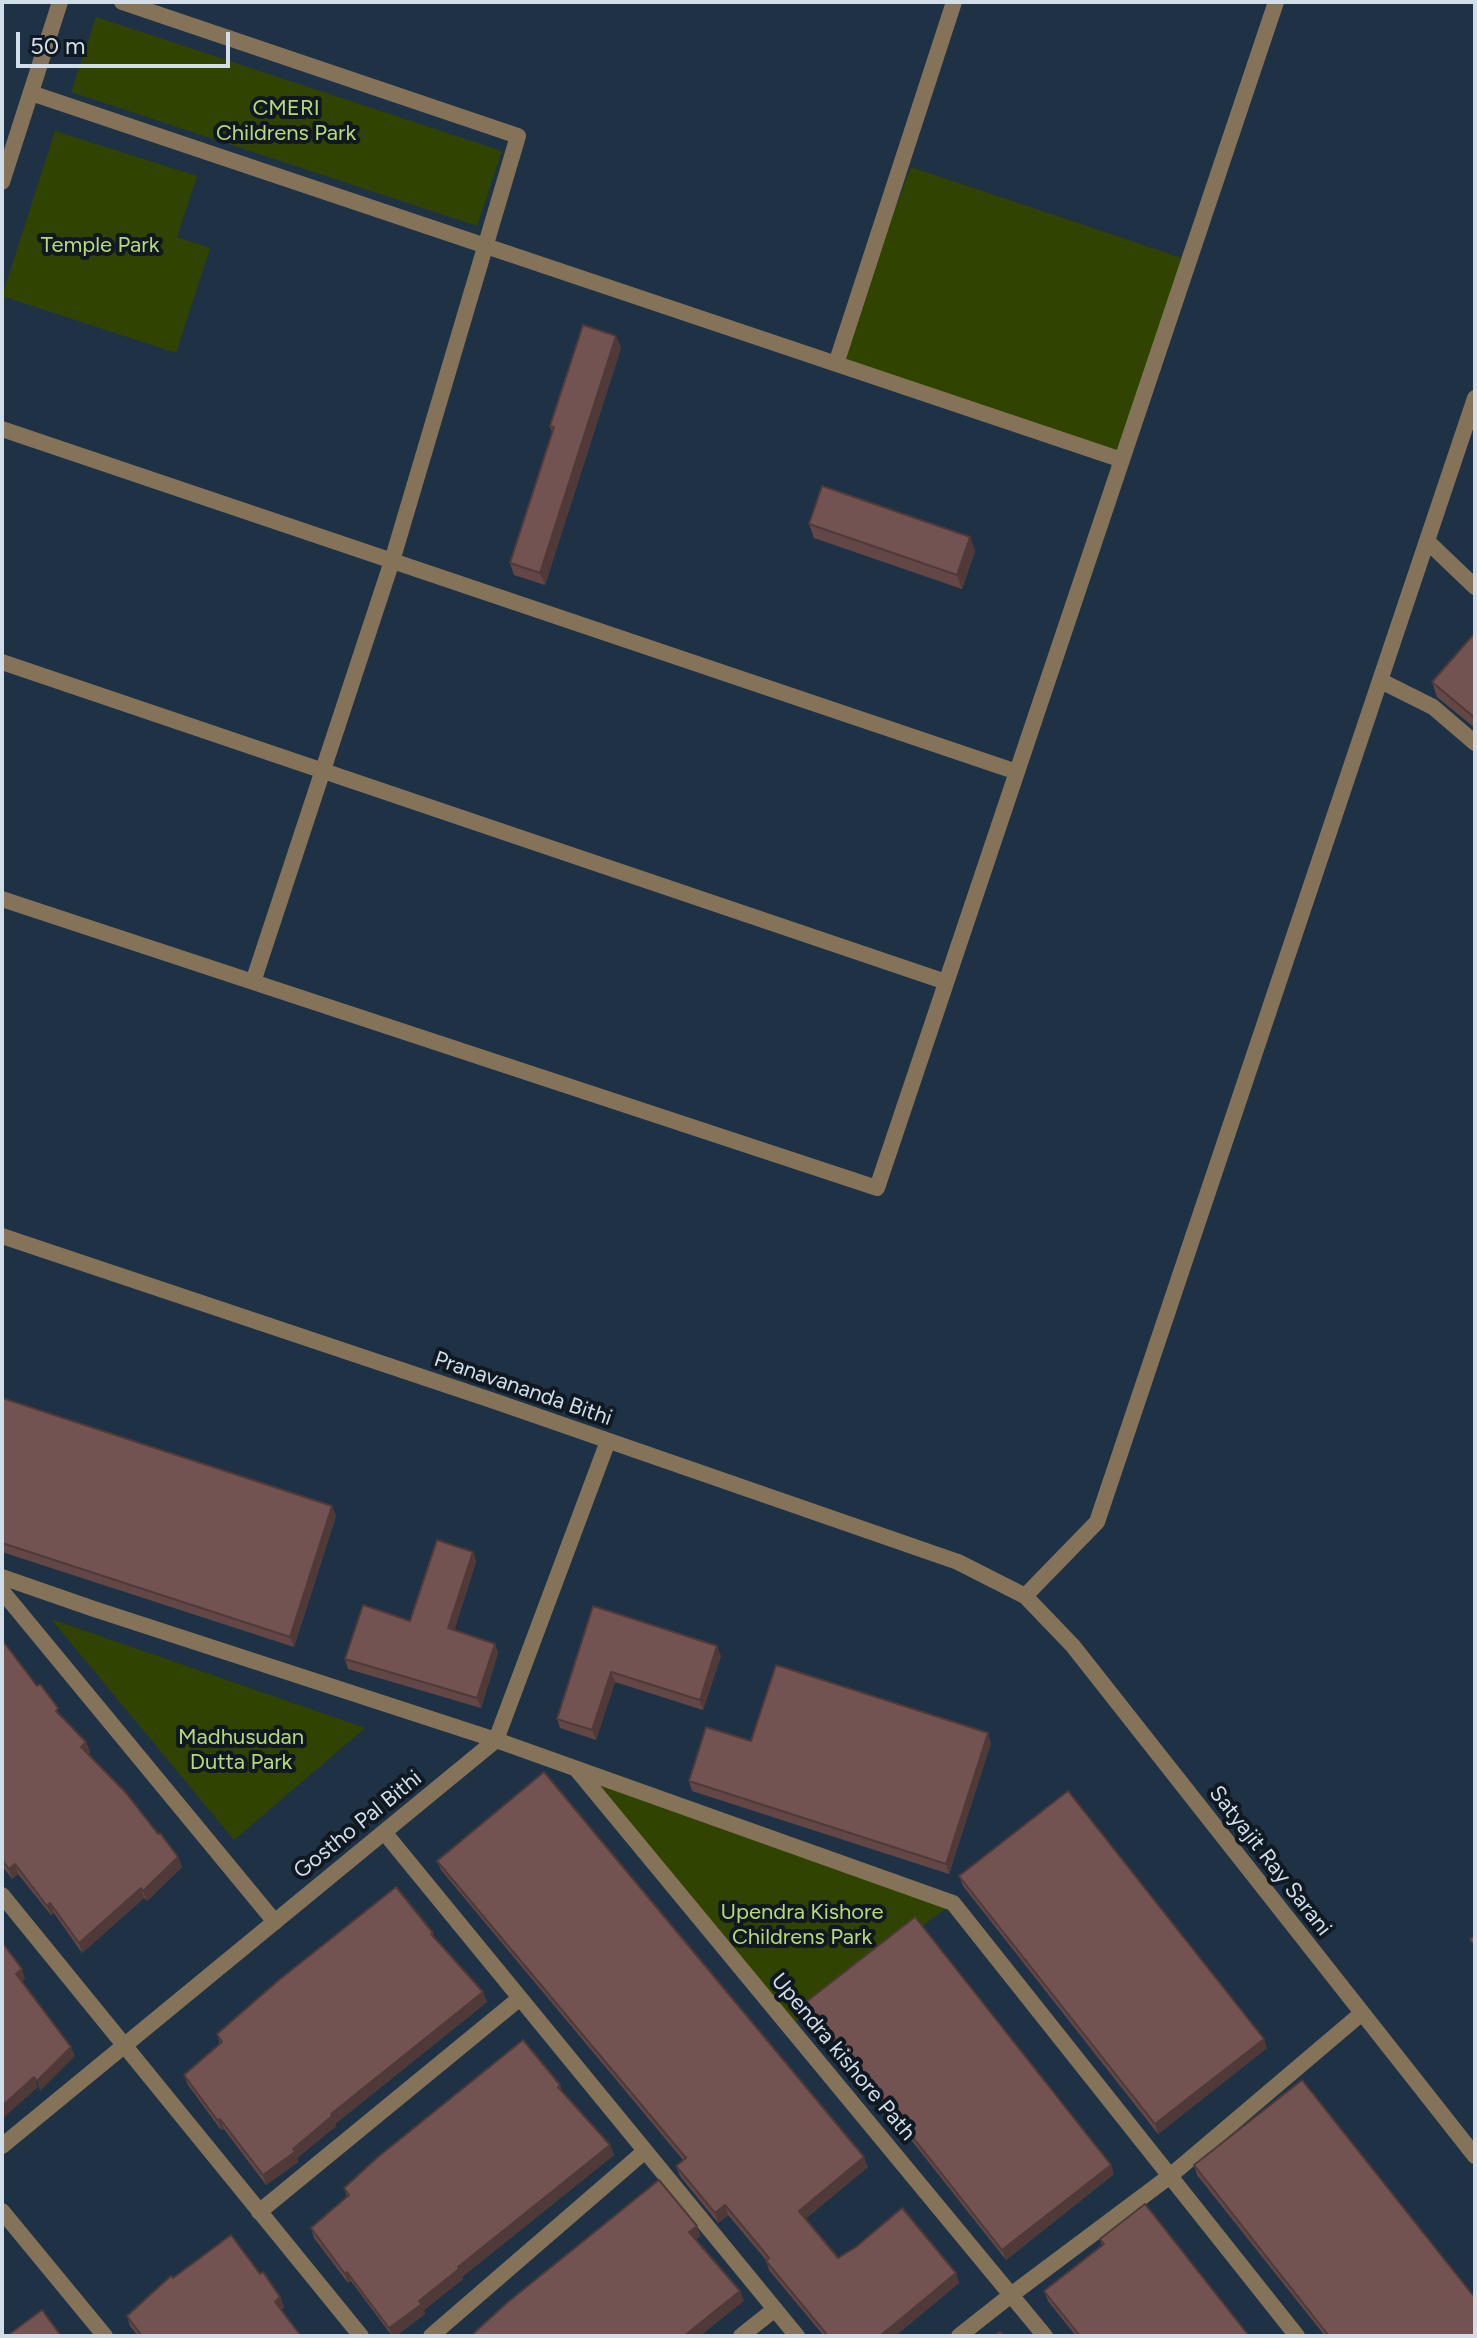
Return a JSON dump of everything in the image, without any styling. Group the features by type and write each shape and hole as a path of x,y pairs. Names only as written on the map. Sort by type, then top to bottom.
{"street":[{"path":"2,182 60,2"},
{"path":"122,2 518,136 392,561 253,982"},
{"path":"836,364 954,2"},
{"path":"2,899 877,1188 1276,2"},
{"path":"31,93 1122,460"},
{"path":"1025,1596 1097,1522 1475,398"},
{"path":"2,429 1017,772"},
{"path":"1427,541 1475,587"},
{"path":"2,662 946,982"},
{"path":"1381,681 1433,707 1475,743"},
{"name":"Pranavananda Bithi","path":"2,1236 958,1562 1025,1596"},
{"path":"496,1740 608,1441"},
{"path":"2,1577 496,1740 953,1903 1297,2336"},
{"path":"2,1591 275,1922"},
{"name":"Satyajit Ray Sarani","path":"1025,1596 1073,1646 1475,2156"},
{"name":"Gostho Pal Bithi","path":"2,2146 496,1740"},
{"name":"Upendra kishore Path","path":"576,1769 1045,2336"},
{"path":"384,1832 797,2336"},
{"path":"2,1895 361,2336"},
{"path":"259,2212 520,1998"},
{"path":"959,2336 1170,2176 1362,2013"},
{"path":"431,2336 645,2151"},
{"path":"2,2211 105,2336"},
{"path":"741,2336 775,2309"}],"green space":[{"name":"CMERI Childrens Park","path":"96,17 502,151 477,226 71,92"},
{"name":"Temple Park","path":"55,131 197,176 177,237 210,248 176,353 2,296"},
{"path":"911,167 1182,258 1122,460 836,364"},
{"name":"Madhusudan Dutta Park","path":"51,1619 365,1728 234,1840"},
{"name":"Upendra Kishore Childrens Park","path":"600,1785 953,1903 789,2027"}],"building":[{"path":"583,325 616,336 540,573 510,563"},
{"path":"822,486 970,537 957,575 809,524"},
{"path":"1475,634 1475,718 1432,682"},
{"path":"2,1398 332,1506 290,1637 2,1543"},
{"path":"437,1540 473,1552 448,1628 495,1644 477,1698 345,1659 363,1605 410,1621"},
{"path":"593,1606 717,1646 700,1700 611,1672 592,1730 557,1719"},
{"path":"2,1640 37,1686 40,1684 58,1708 56,1711 86,1742 81,1747 126,1793 178,1857 143,1891 141,1888 79,1943 50,1903 47,1906 15,1864 9,1869 2,1860"},
{"path":"776,1665 988,1733 946,1864 689,1781 706,1727 751,1741"},
{"path":"544,1772 864,2157 799,2211 838,2258 856,2247 902,2208 956,2273 880,2336 828,2336 725,2205 715,2213 676,2166 686,2158 437,1861"},
{"path":"1068,1791 1264,2039 1155,2124 959,1876"},
{"path":"396,1887 431,1934 483,1992 331,2114 293,2149 295,2152 263,2175 184,2075 222,2042 217,2034"},
{"path":"915,1917 1111,2165 1002,2250 806,2002"},
{"path":"2,1946 22,1969 16,1974 71,2047 37,2081 34,2077 2,2106"},
{"path":"523,2040 560,2085 558,2087 610,2145 458,2267 419,2301 422,2304 389,2328 311,2228 349,2195 344,2188 378,2157"},
{"path":"1302,2080 1475,2298 1475,2336 1329,2336 1194,2165"},
{"path":"659,2180 697,2226 689,2232 740,2291 684,2336 476,2336 474,2333 508,2302"},
{"path":"1145,2204 1249,2336 1080,2336 1044,2291 1104,2244 1100,2239"},
{"path":"231,2235 260,2274 263,2272 280,2297 275,2302 301,2336 142,2336 127,2316 171,2276 173,2278"},
{"path":"42,2310 61,2336 7,2336"}]}
